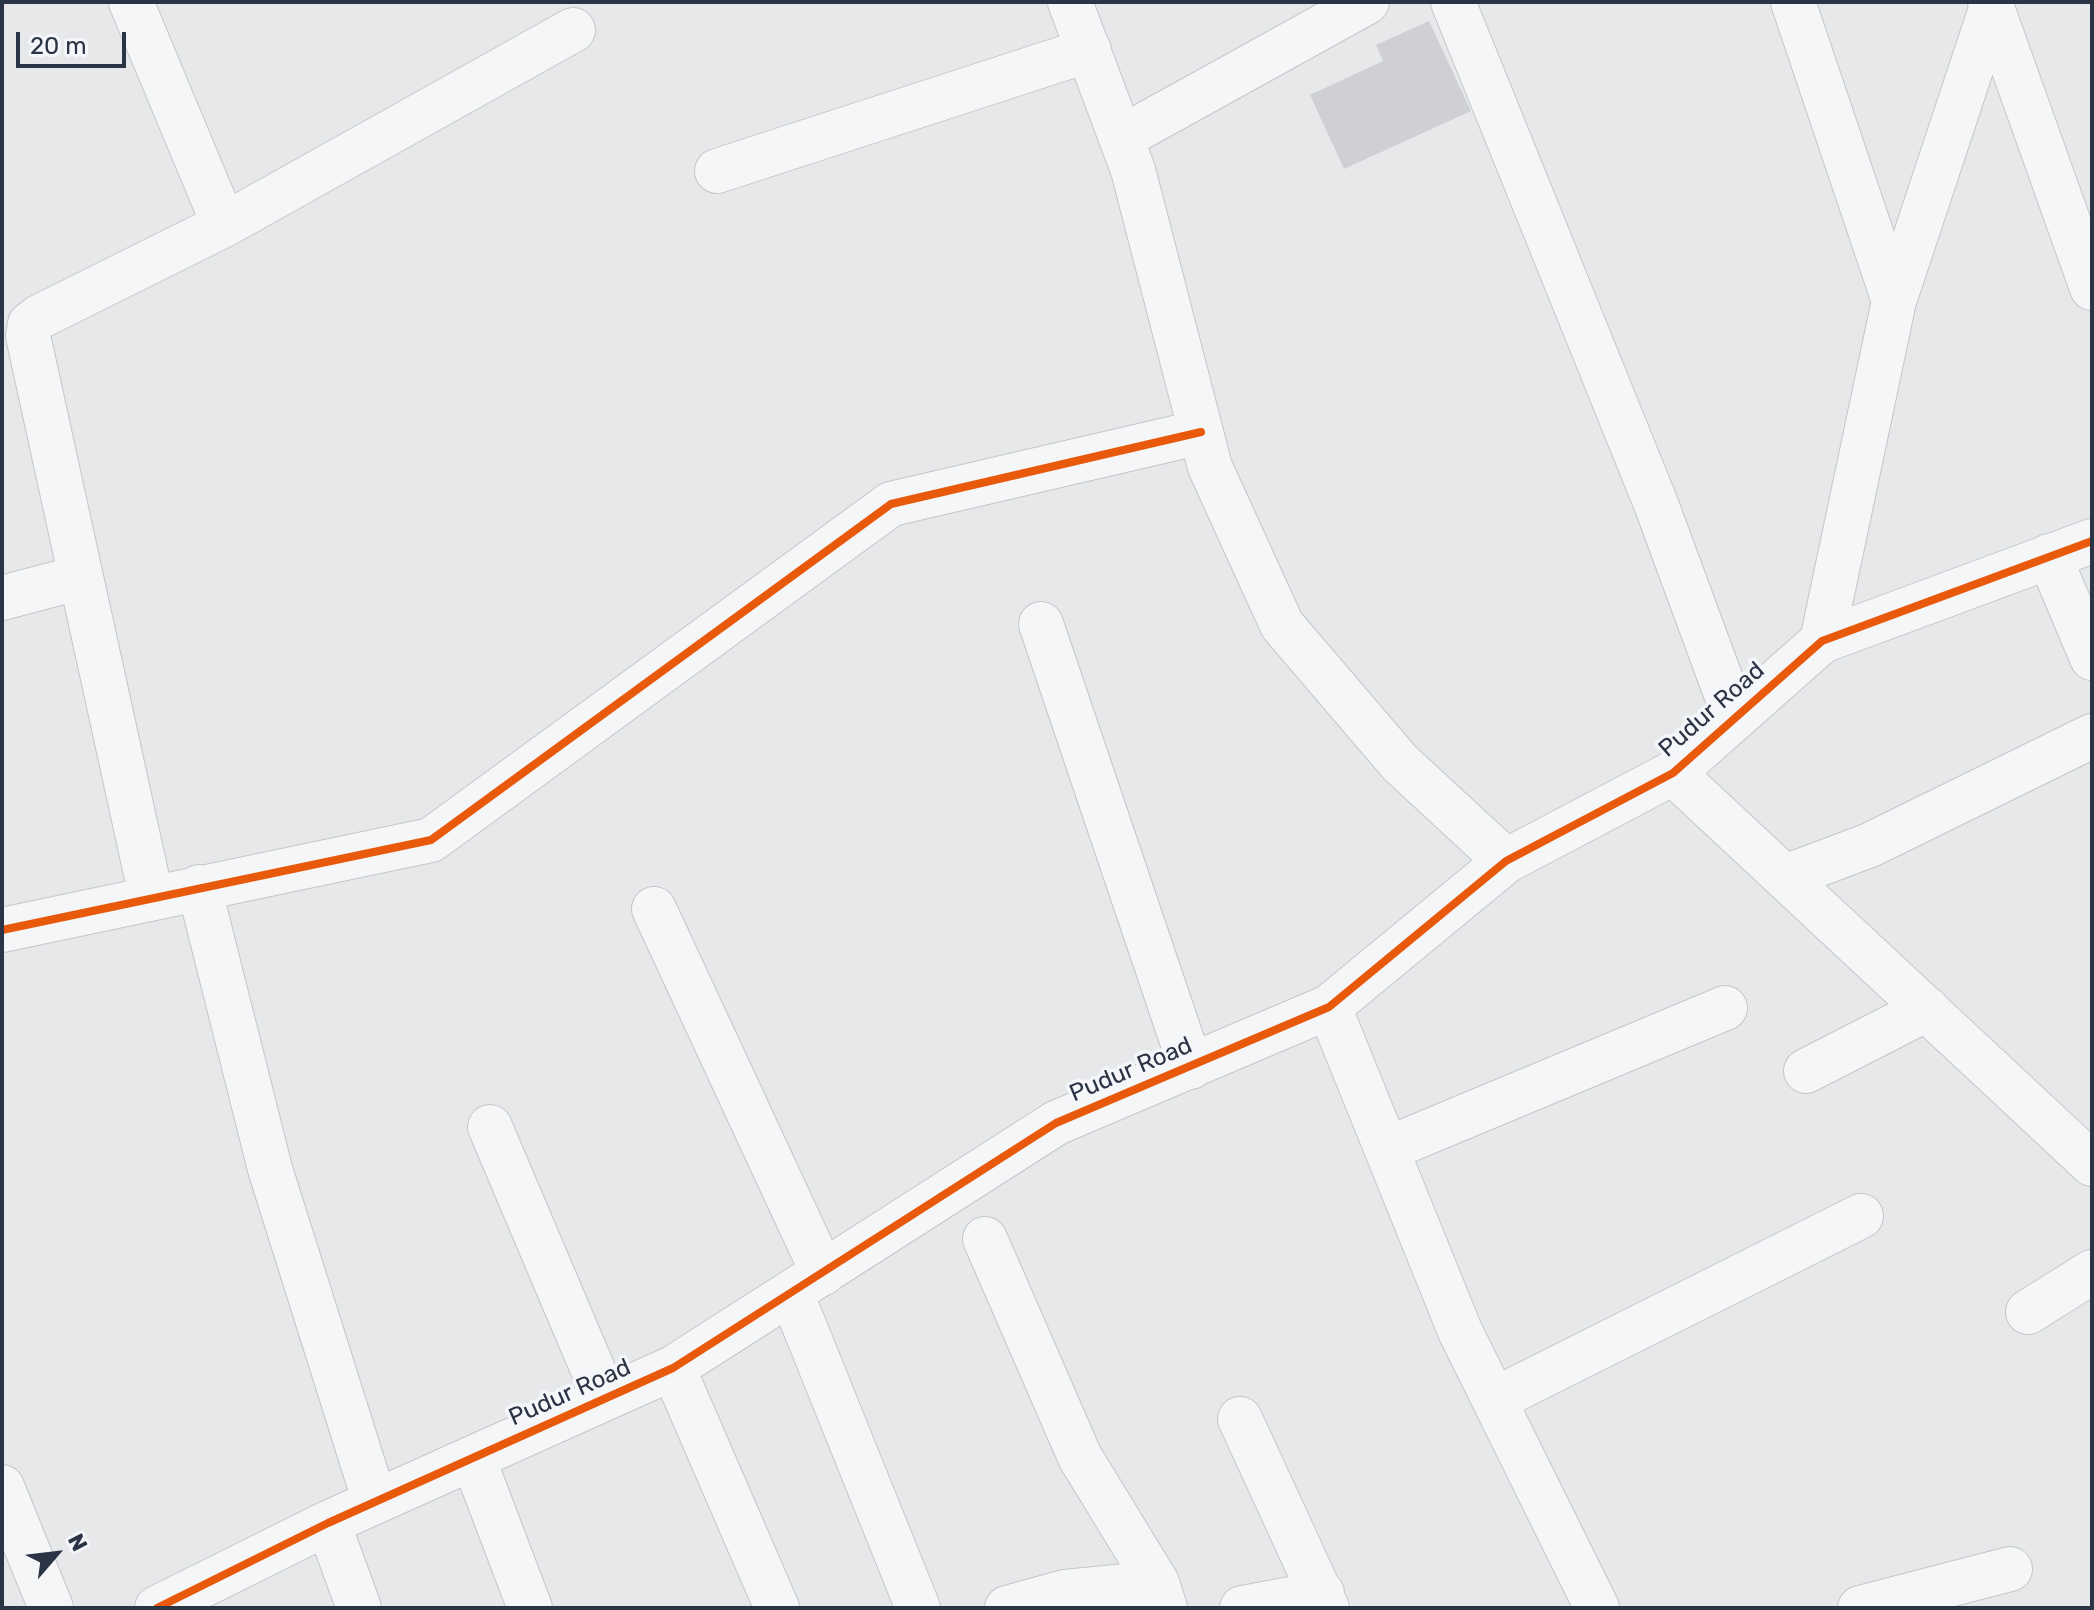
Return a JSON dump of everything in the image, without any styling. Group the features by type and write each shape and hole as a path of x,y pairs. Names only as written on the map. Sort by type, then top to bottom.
{"street":[{"path":"131,2 224,225"},
{"path":"1070,2 1133,170 1210,467 1282,625 1400,763 1506,861"},
{"path":"1121,138 1367,2"},
{"path":"1453,2 1656,504 1735,718"},
{"path":"1793,2 1894,301"},
{"path":"1822,641 1894,301 1991,4"},
{"path":"1991,4 2092,288"},
{"path":"151,896 28,336 30,324 224,225 573,30"},
{"path":"717,171 1089,50"},
{"path":"2,930 151,896 431,840 891,504 1201,432"},
{"name":"Pudur Road","path":"157,1608 328,1523 673,1368 1056,1123 1329,1007 1506,861 1673,773 1822,641 2092,541"},
{"path":"2049,556 2092,658"},
{"path":"2,598 81,577"},
{"path":"1041,624 1191,1067"},
{"path":"1785,877 1870,845 2092,736"},
{"path":"1673,773 2092,1164"},
{"path":"199,887 270,1169 375,1502"},
{"path":"654,909 807,1283 918,1608"},
{"path":"1329,1007 1460,1331 1597,1608"},
{"path":"1387,1149 1725,1008"},
{"path":"1806,1071 1927,1009"},
{"path":"490,1127 605,1398"},
{"path":"1494,1400 1861,1216"},
{"path":"985,1239 1080,1457 1161,1596"},
{"path":"2028,1312 2092,1272"},
{"path":"673,1368 777,1608"},
{"path":"1240,1419 1325,1600 1242,1608"},
{"path":"473,1458 530,1608"},
{"path":"2,1487 51,1608"},
{"path":"328,1523 359,1608"},
{"path":"1860,1608 2010,1569"},
{"path":"1007,1608 1065,1592 1161,1596"}],"building":[{"path":"1429,21 1471,111 1344,169 1310,95 1383,61 1376,45"}],"cycle path":[{"path":"2,930 431,840 891,504 1201,432"},
{"path":"157,1608 328,1523 673,1368 1056,1123 1329,1007 1506,861 1673,773 1822,641 2092,541"}]}
